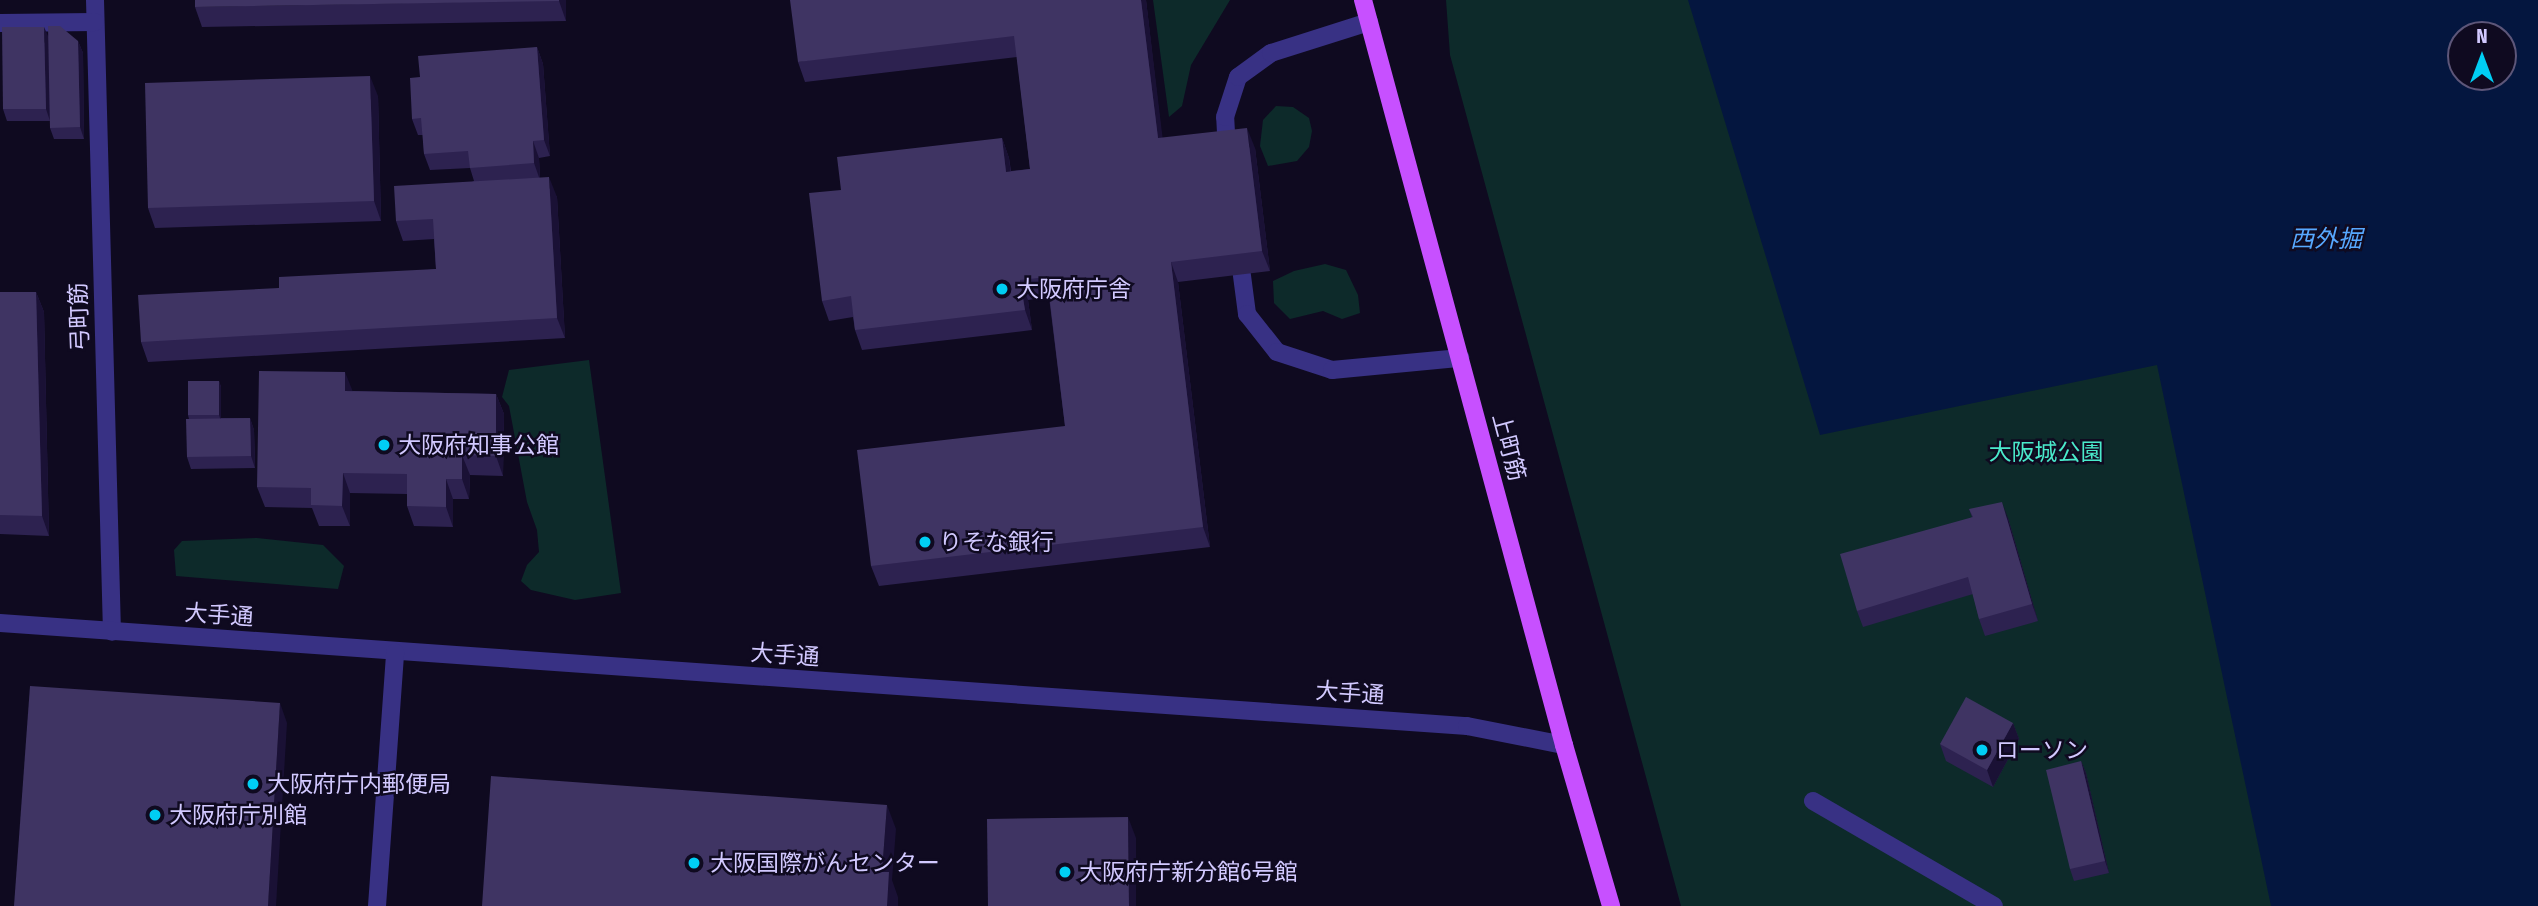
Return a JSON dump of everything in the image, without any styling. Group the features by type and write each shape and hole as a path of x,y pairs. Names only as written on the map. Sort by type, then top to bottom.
{"main road":[{"name":"上町筋","path":"1363,0 1564,745 1611,906"}],"street":[{"name":"弓町筋","path":"95,0 112,632"},
{"path":"0,23 95,22"},
{"path":"1228,164 1225,117 1238,77 1271,53 1369,22"},
{"path":"1236,233 1247,314 1277,352 1332,370 1460,358"},
{"name":"大手通","path":"0,623 394,653 1467,726 1564,745"},
{"path":"377,906 394,653"},
{"path":"1813,801 1994,906"}],"green space":[{"path":"1153,0 1230,0 1191,65 1182,106 1169,117"},
{"name":"大阪城公園","path":"1446,0 2538,0 2538,906 1681,906 1450,55"},
{"path":"1276,106 1293,107 1309,118 1312,131 1309,147 1297,161 1268,166 1260,146 1263,120"},
{"path":"1325,264 1346,270 1358,295 1360,313 1342,319 1323,311 1290,319 1274,303 1273,281 1294,271"},
{"path":"589,360 621,593 575,600 531,590 521,581 527,565 539,552 537,530 527,502 509,406 502,397 509,370"},
{"path":"257,538 323,545 344,566 338,589 176,576 174,550 182,541"}],"water":[{"name":"西外掘","path":"1688,0 2538,0 2538,906 2271,906 2157,365 1820,435"}],"building":[{"path":"195,0 559,0 559,1 195,7"},
{"name":"大阪府庁舎","path":"790,0 1141,0 1158,138 1247,128 1262,251 1171,262 1203,527 871,566 857,450 1065,426 1047,277 1020,280 1025,310 855,330 851,296 822,301 809,193 841,190 837,157 1002,138 1006,172 1030,169 1014,36 798,62"},
{"path":"48,26 60,26 78,41 80,127 50,128"},
{"path":"2,27 44,27 46,109 3,109"},
{"path":"537,47 544,140 533,141 534,163 470,168 468,151 424,154 421,118 412,119 410,78 420,77 418,56"},
{"path":"370,76 374,201 148,208 145,83"},
{"path":"549,177 557,318 141,342 138,295 279,288 279,277 436,269 433,219 396,221 394,186"},
{"path":"0,292 36,292 42,516 0,515"},
{"name":"大阪府知事公館","path":"259,371 345,372 345,391 496,394 496,456 462,455 462,479 446,479 446,507 407,506 407,474 343,473 342,506 311,505 311,488 257,487"},
{"path":"188,381 219,381 219,415 188,415"},
{"path":"250,418 251,456 187,457 186,419"},
{"path":"2002,502 2032,604 1979,619 1968,577 1857,611 1840,554 1973,517 1969,509"},
{"name":"大阪府庁別館","path":"30,686 280,703 268,906 14,906"},
{"path":"1966,697 2013,723 1987,770 1940,744"},
{"path":"2081,761 2105,861 2070,869 2046,770"},
{"name":"大阪国際がんセンター","path":"491,776 887,805 882,872 889,872 887,906 482,906"},
{"name":"大阪府庁新分館6号館","path":"1128,817 1129,906 988,906 987,819"}],"place":[{"name":"大阪府庁舎","path":"1002,289"},
{"name":"大阪府知事公館","path":"384,445"},
{"name":"りそな銀行","path":"925,542"},
{"name":"ローソン","path":"1982,750"},
{"name":"大阪府庁内郵便局","path":"253,784"},
{"name":"大阪府庁別館","path":"155,815"},
{"name":"大阪国際がんセンター","path":"694,863"},
{"name":"大阪府庁新分館6号館","path":"1065,872"}]}
